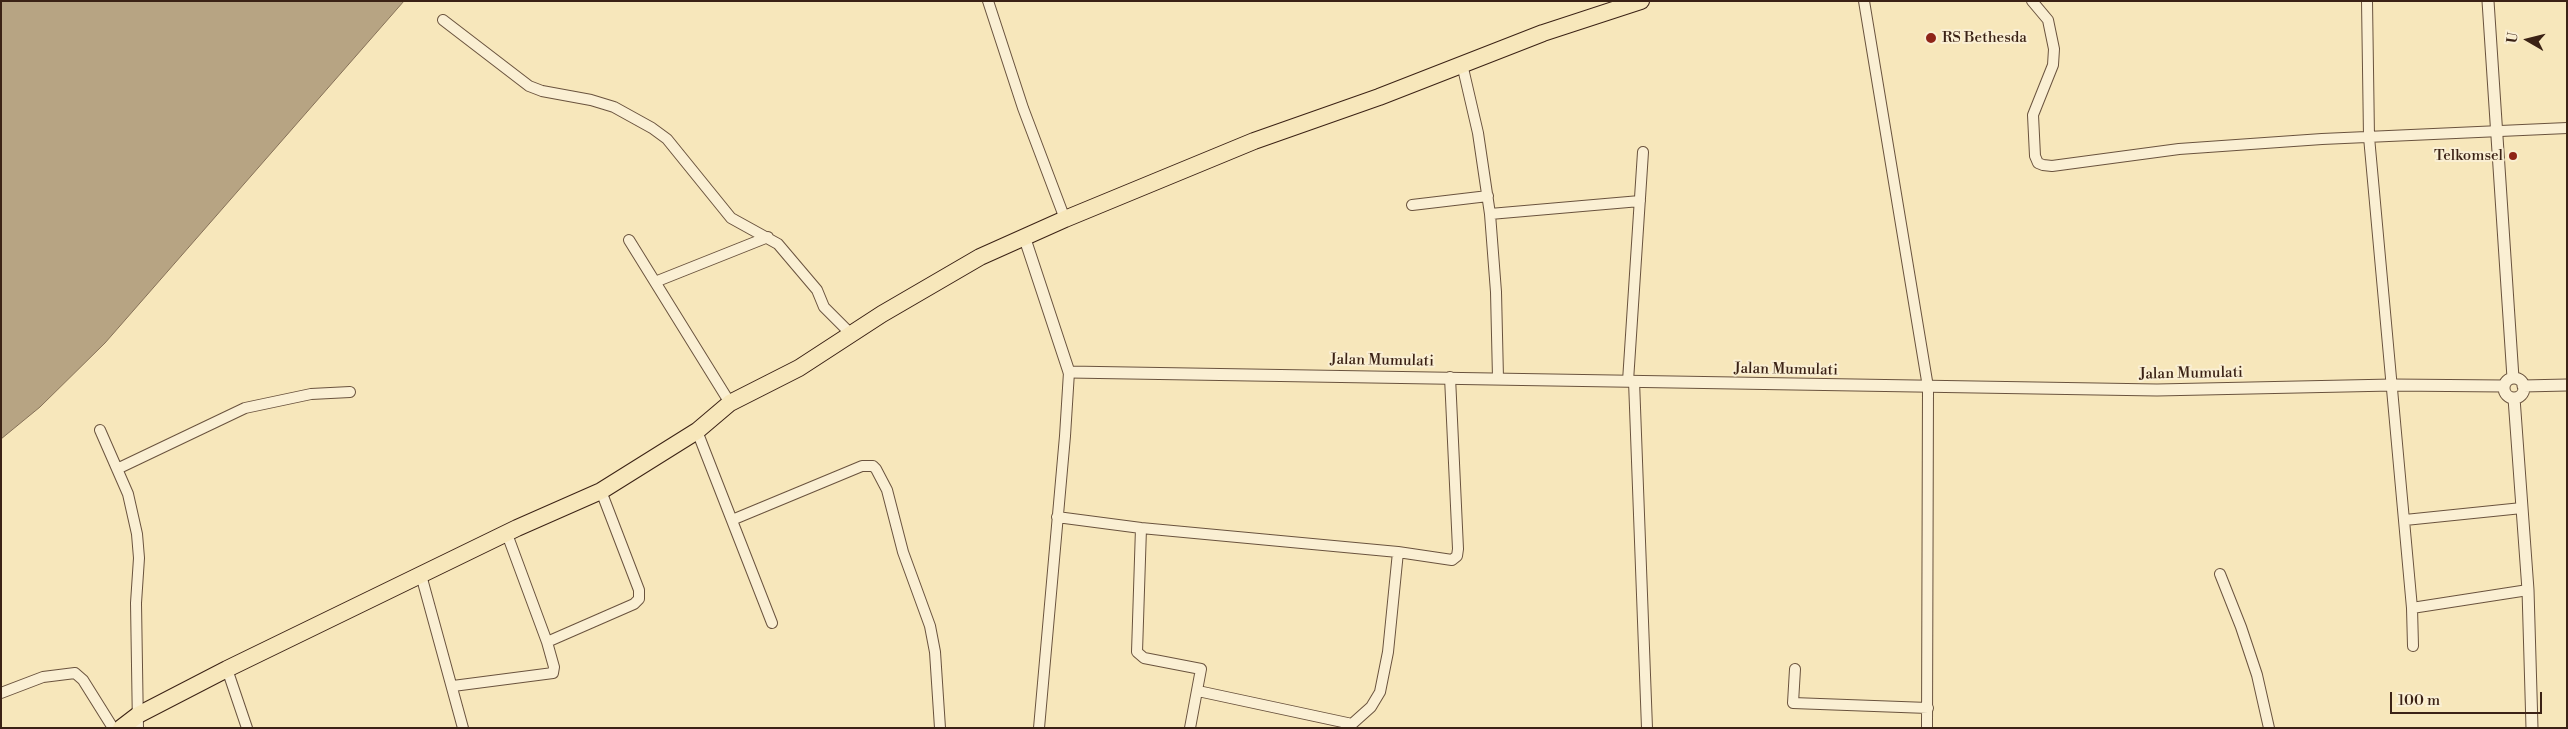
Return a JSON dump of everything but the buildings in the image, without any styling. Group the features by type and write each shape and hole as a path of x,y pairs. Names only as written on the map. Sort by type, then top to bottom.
{"highway":[{"path":"121,728 138,722 227,669 507,534 601,491 697,431 730,403 800,368 851,334 980,257 1025,239 1065,219 1254,141 1379,97 1543,33 1641,1"}],"street":[{"path":"988,1 1023,108 1065,219"},
{"path":"1864,1 1928,387 1927,728"},
{"path":"2032,1 2048,20 2054,49 2053,65 2033,115 2035,156 2038,163 2043,165 2052,166 2179,149 2369,137 2567,128"},
{"path":"2367,1 2369,137 2405,520 2413,646"},
{"path":"2488,1 2513,378"},
{"path":"443,20 529,86 603,103 652,128 673,145 731,218 768,237 784,250 817,290 824,307 851,334"},
{"path":"1462,64 1488,196 1498,378"},
{"path":"1643,152 1631,381 1647,728"},
{"path":"1412,205 1488,196"},
{"path":"1490,214 1640,201"},
{"path":"655,282 768,237"},
{"path":"1025,239 1069,372 1039,728"},
{"path":"629,240 730,403"},
{"name":"Jalan Mumulati","path":"1069,372 2157,390 2392,385 2504,386"},
{"path":"1056,516 1141,528 1398,552 1448,560 1457,556 1458,549 1450,378"},
{"path":"2513,378 2520,380 2523,386 2522,394 2514,398 2505,394 2504,386 2509,379 2513,378"},
{"path":"2523,386 2567,385"},
{"path":"117,469 245,408 311,394 350,392"},
{"path":"2514,398 2528,590 2532,728"},
{"path":"100,430 128,494 137,534 138,722"},
{"path":"697,431 772,623"},
{"path":"732,520 862,466 873,466 887,490 900,543 930,626 935,652 940,728"},
{"path":"547,642 634,604 639,599 639,590 601,491"},
{"path":"2405,520 2522,508"},
{"path":"1141,528 1137,652 1144,658 1197,666 1201,673 1190,728"},
{"path":"453,686 550,674 554,667 547,642 507,534"},
{"path":"1198,691 1352,726 1371,707 1380,692 1388,652 1398,552"},
{"path":"2220,574 2242,627 2269,728"},
{"path":"421,576 453,686 463,728"},
{"path":"2412,608 2528,590"},
{"path":"227,669 247,728"},
{"path":"1795,669 1793,703 1928,708"},
{"path":"1,693 43,677 75,673 82,680 113,728"}],"shaded area":[{"path":"1,1 404,1 105,343 40,407 1,439"}],"place":[{"name":"RS Bethesda","path":"1931,38"},
{"name":"Telkomsel","path":"2513,156"}]}
